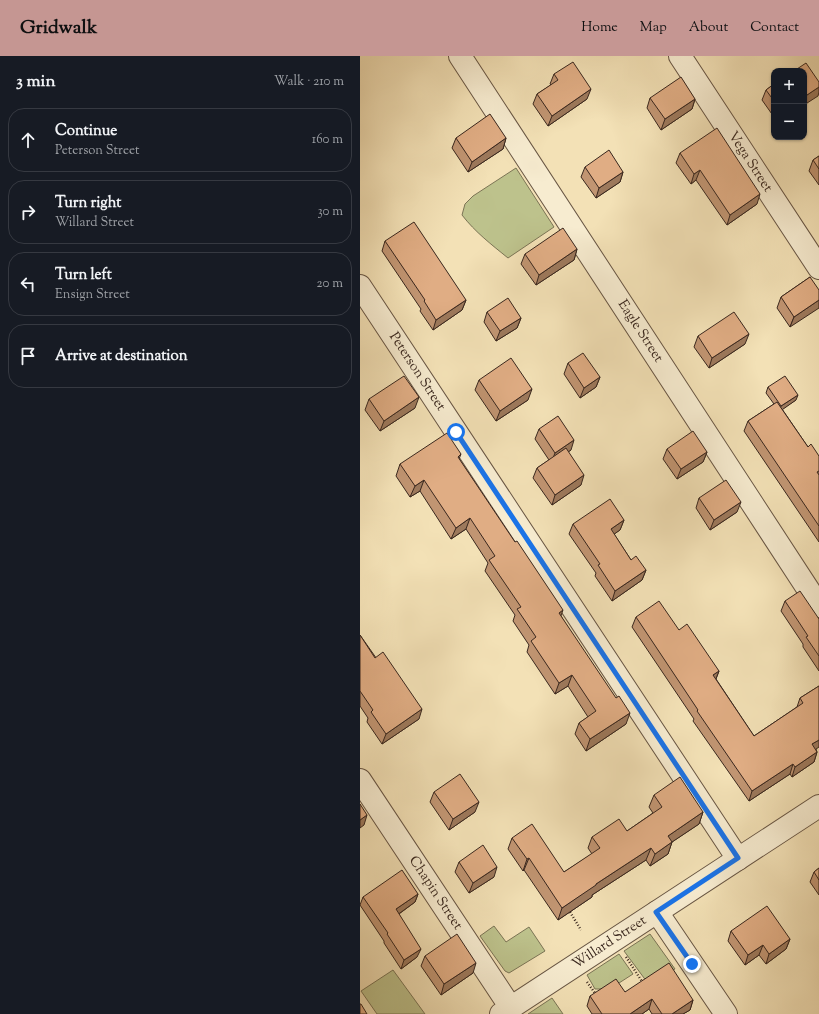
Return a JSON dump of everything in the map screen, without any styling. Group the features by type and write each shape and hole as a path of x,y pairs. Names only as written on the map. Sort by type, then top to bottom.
{"street":[{"name":"Eagle Street","path":"460,56 819,606"},
{"name":"Vega Street","path":"680,56 819,268"},
{"name":"Peterson Street","path":"360,286 738,858"},
{"name":"Chapin Street","path":"360,780 506,1011"},
{"name":"Willard Street","path":"506,1011 819,806"},
{"path":"656,912 726,1014"}],"path":[{"path":"570,912 581,930"},
{"path":"625,956 646,986"},
{"path":"587,981 599,998"}],"green space":[{"path":"516,168 554,227 508,258 478,233 462,215 465,204 473,196"},
{"path":"494,926 506,942 529,927 545,951 509,973 505,971 480,936"},
{"path":"650,934 675,969 647,982 624,951"},
{"path":"619,954 633,974 605,992 601,989 595,989 587,975"},
{"path":"393,970 425,1014 377,1014 361,991"},
{"path":"552,998 563,1014 528,1014"}],"building":[{"path":"573,62 591,89 552,116 537,94 558,80 554,74"},
{"path":"806,63 819,82 819,87 807,95 807,68 798,68"},
{"path":"681,77 695,99 665,119 650,98"},
{"path":"771,86 771,97 766,90"},
{"path":"490,114 506,138 472,162 456,138"},
{"path":"717,128 760,194 730,215 700,170 694,174 680,153"},
{"path":"609,150 623,172 599,188 585,167"},
{"path":"819,156 819,169 813,160"},
{"path":"414,222 466,300 436,320 424,301 425,300 385,241"},
{"path":"563,228 577,249 539,275 525,254"},
{"path":"810,277 819,290 819,300 794,317 781,297"},
{"path":"508,298 521,318 500,331 487,312"},
{"path":"734,312 749,334 712,358 698,336"},
{"path":"583,353 600,377 584,388 568,363"},
{"path":"511,358 532,389 500,411 479,380"},
{"path":"404,376 419,397 384,421 369,399"},
{"path":"785,376 798,395 781,406 768,387"},
{"path":"777,402 808,447 811,444 819,456 819,471 817,472 819,475 819,526 748,421"},
{"path":"558,416 574,440 555,453 539,429"},
{"path":"693,431 707,452 681,469 667,449"},
{"path":"447,433 461,454 458,457 563,610 559,613 616,698 619,696 630,713 590,739 579,723 596,711 572,675 559,683 531,641 536,637 517,609 521,607 489,560 495,556 470,518 456,528 424,480 415,486 400,464"},
{"path":"566,448 584,475 555,495 537,468"},
{"path":"726,480 741,502 714,520 699,498"},
{"path":"610,499 624,520 611,529 631,560 636,556 646,570 615,591 598,565 600,564 573,524"},
{"path":"800,591 819,619 819,656 785,601"},
{"path":"659,601 679,630 687,624 719,671 713,675 754,736 803,703 800,698 819,686 819,740 812,744 817,752 795,767 793,764 752,791 697,711 698,710 636,617"},
{"path":"360,635 375,658 383,652 422,709 386,734 371,712 373,710 360,691"},
{"path":"460,774 479,802 453,819 434,792"},
{"path":"680,777 703,812 668,836 672,842 655,854 651,848 562,908 529,858 527,859 512,838 532,824 564,872 600,848 592,837 619,819 627,831 662,807 654,795"},
{"path":"360,804 367,815 360,820"},
{"path":"483,845 497,867 473,883 459,862"},
{"path":"819,868 819,880 814,872"},
{"path":"402,870 418,894 396,909 421,949 404,960 387,934 388,933 363,897"},
{"path":"767,906 790,939 769,954 763,945 748,955 731,931"},
{"path":"457,934 476,963 444,984 425,956"},
{"path":"669,963 693,1000 672,1014 662,1014 652,999 630,1014 602,1014 590,996 616,979 625,992"},
{"path":"361,1004 367,1014 360,1014"}],"route":[{"path":"456,432 738,858 656,912 692,964"}]}
